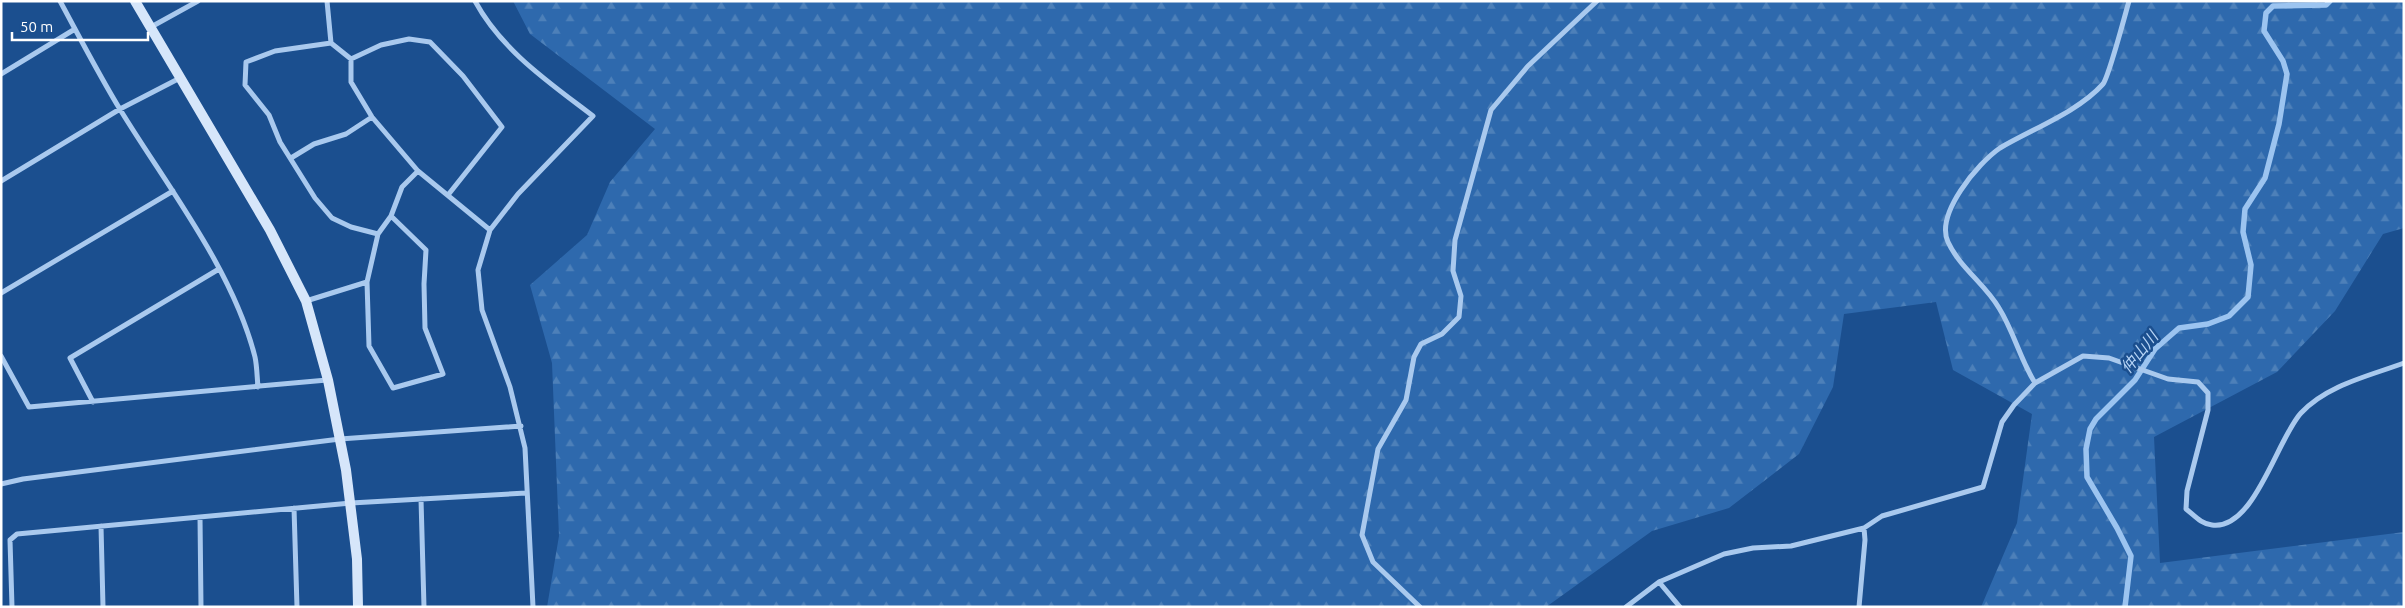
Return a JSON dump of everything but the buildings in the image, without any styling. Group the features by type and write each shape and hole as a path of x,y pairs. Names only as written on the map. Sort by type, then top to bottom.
{"street":[{"path":"60,1 120,109 173,191 219,269 241,318 255,357 258,387"},
{"path":"135,1 270,230 306,301 328,380 351,502 358,607"},
{"path":"151,27 198,1"},
{"path":"327,1 331,43 351,59 352,82 372,117 418,171 490,230"},
{"path":"475,1 483,15 515,54 593,116 518,194 490,230 478,270 482,310 510,388 521,426 524,448 533,607"},
{"path":"1420,607 1372,562 1362,535 1378,449 1406,400 1414,357 1421,344 1442,334 1459,317 1461,296 1453,271 1455,240 1491,110 1528,66 1597,1"},
{"path":"2036,383 2024,367 2007,321 1998,305 1965,268 1948,241 1948,214 1962,186 1998,150 2086,99 2104,82 2129,1"},
{"path":"1,74 75,29"},
{"path":"351,59 381,45 409,39 430,42 463,76 502,127 448,195"},
{"path":"331,43 275,51 246,62 245,85 269,115 280,142 315,198 332,218 351,227 378,234"},
{"path":"1,181 120,109 180,78"},
{"path":"291,158 314,144 346,134 372,117"},
{"path":"391,216 426,250 424,284 425,328 443,374 393,388 369,346 367,282 378,234 391,216 402,187 418,171"},
{"path":"1,292 173,191"},
{"path":"93,402 70,358 219,269"},
{"path":"306,301 367,282"},
{"path":"1,356 29,407 328,380"},
{"path":"1626,607 1659,582 1724,554 1753,548 1791,546 1864,528 1882,516 1984,487 2002,422 2014,406 2036,383 2083,356 2109,358 2168,379 2198,382 2208,393 2208,410 2187,491 2186,509 2199,520 2212,526 2224,524 2239,516 2253,498 2300,414 2317,399 2332,390 2404,364"},
{"path":"1,484 23,479 340,439 521,426"},
{"path":"12,607 10,540 18,534 351,502 526,493"},
{"path":"421,499 424,607"},
{"path":"294,508 297,607"},
{"path":"200,517 202,607"},
{"path":"101,526 103,607"},
{"path":"1859,607 1866,540 1864,528"},
{"path":"1659,582 1680,607"}],"green space":[{"path":"513,1 2404,1 2404,228 2383,234 2335,311 2277,372 2154,437 2160,563 2404,532 2404,607 1981,607 2017,523 2032,414 1953,370 1936,302 1844,314 1833,387 1799,454 1729,508 1652,531 1546,607 547,607 559,536 552,363 530,285 587,235 610,182 655,129 530,34"}],"waterway":[{"name":"仲山川","path":"2125,607 2131,556 2087,477 2086,449 2090,429 2096,419 2135,380 2155,349 2179,328 2208,324 2229,316 2248,297 2251,265 2243,232 2245,209 2265,178 2279,124 2287,74 2283,61 2264,31 2266,13 2273,6 2326,5 2330,1"}]}
